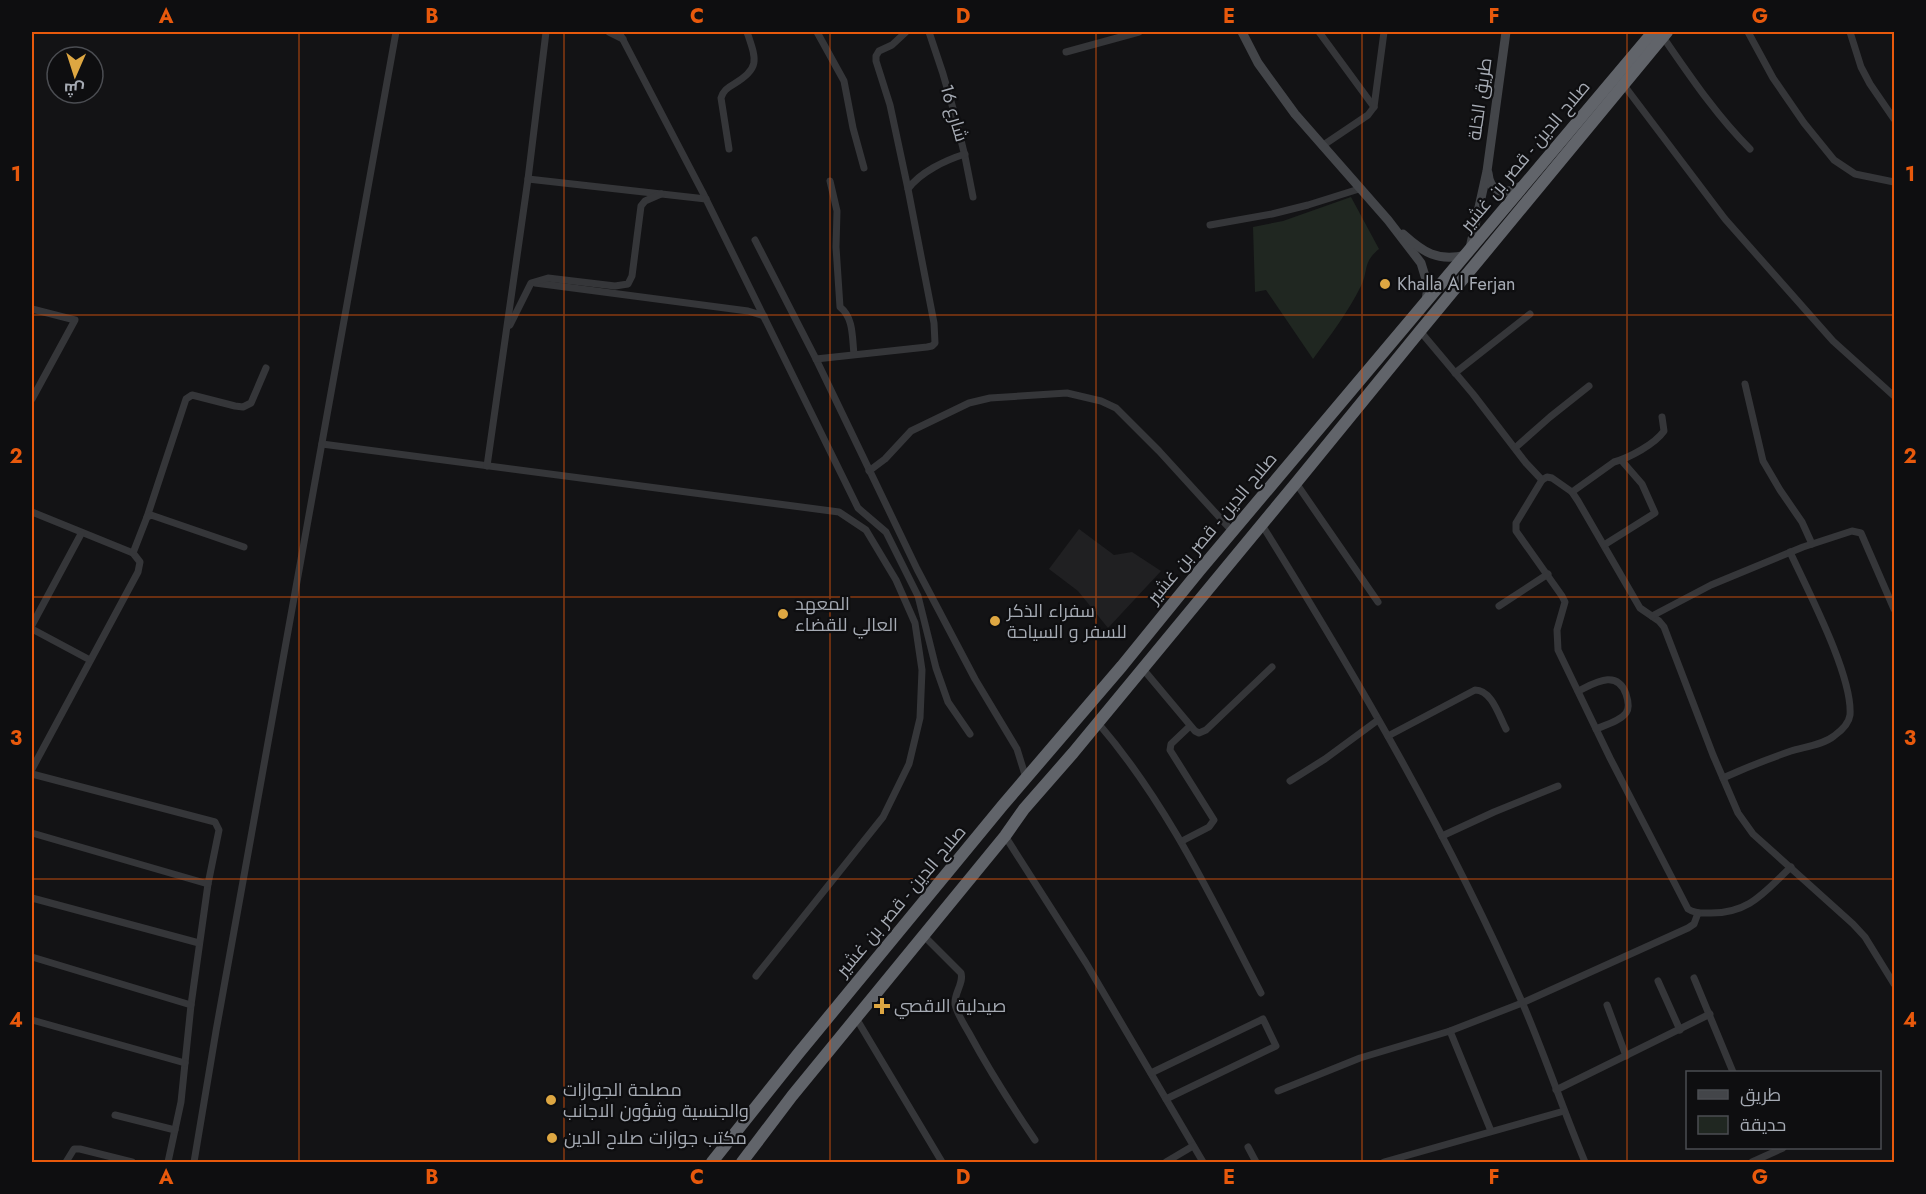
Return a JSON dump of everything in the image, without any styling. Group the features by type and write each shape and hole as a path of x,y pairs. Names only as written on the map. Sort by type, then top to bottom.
{"highway":[{"path":"742,1162 792,1096 923,934 1623,84 1655,34"},
{"name":"صلاح الدين - قصر بن غشير","path":"712,1162 798,1054 1232,531 1523,184 1655,34"},
{"path":"1029,775 1036,782 1049,781"},
{"path":"993,818 1002,815 1009,819 1007,833"}],"street":[{"path":"194,1162 396,32"},
{"path":"487,466 528,179 546,32"},
{"path":"609,32 623,39"},
{"path":"619,32 706,200 858,508 886,532 918,596 936,668 948,702 970,734"},
{"path":"729,149 721,98 727,89 750,73 754,64 753,48 747,32"},
{"path":"817,32 844,81 864,168"},
{"path":"816,359 927,347 935,343 914,213 893,115 876,61 879,51 892,45 906,32"},
{"name":"شارع 16","path":"929,32 953,105 973,196"},
{"path":"1066,52 1139,32"},
{"path":"1242,32 1258,63 1295,114 1388,220 1426,252 1446,257 1468,252"},
{"path":"1318,32 1374,106"},
{"path":"1322,146 1368,115 1374,106 1384,32"},
{"name":"طريق الخلة","path":"1468,252 1487,171 1506,32"},
{"path":"1748,32 1773,78 1804,123 1834,160 1855,174 1894,182"},
{"path":"1850,32 1861,67 1894,119"},
{"path":"1655,34 1729,128 1750,149"},
{"path":"1623,84 1725,219 1833,341 1894,396"},
{"path":"908,192 909,186 941,162 965,154"},
{"path":"1487,171 1491,185 1501,192 1508,192 1523,184"},
{"path":"528,179 706,200"},
{"path":"830,181 837,211 836,247 840,307 846,311 849,318 854,354"},
{"path":"1210,225 1281,212 1359,189"},
{"path":"506,333 531,283 548,278 615,286 628,284 632,276 641,206 649,199 661,194"},
{"path":"1388,220 1424,270 1428,286 1426,302"},
{"path":"755,240 816,359 917,569 975,679 1017,749 1029,775"},
{"path":"531,283 748,311 764,316"},
{"path":"32,309 75,320 32,399"},
{"path":"1455,372 1530,314"},
{"path":"1419,331 1542,480"},
{"path":"133,553 186,399 192,395 243,407 251,403 266,368"},
{"path":"1745,384 1763,461 1802,522 1812,544"},
{"path":"1515,448 1589,386"},
{"path":"869,471 885,459 911,431 969,403 990,398 1079,394 1101,400 1116,408 1232,531"},
{"path":"1572,492 1614,462 1622,461 1663,434 1665,426 1662,417"},
{"path":"322,444 839,512 866,530 896,579 915,623 922,670 921,714 909,764 883,818 756,976"},
{"path":"1604,544 1655,513 1642,484 1622,461"},
{"path":"1791,867 1748,906 1736,911 1698,913 1688,909 1558,650 1557,630 1565,602 1515,528 1542,480 1547,477 1552,478 1572,492 1641,608 1659,621 1667,633 1723,778 1744,824 1753,834 1791,867 1853,924 1865,937 1894,984"},
{"path":"1296,483 1378,602"},
{"path":"32,512 81,534 133,553 140,562 138,572 32,769"},
{"path":"147,517 157,517 244,547"},
{"path":"1262,525 1323,622 1388,736 1469,889 1522,1003 1585,1162"},
{"path":"1652,616 1711,585 1790,552 1852,531 1860,532 1894,609"},
{"path":"81,534 32,627 90,660"},
{"path":"1723,778 1790,751 1831,739 1849,720 1848,691 1840,668 1790,552"},
{"path":"1498,606 1548,574"},
{"path":"1143,669 1197,732 1206,730 1272,667"},
{"path":"1578,692 1606,680 1617,680 1622,684 1629,705 1626,713 1596,729"},
{"path":"1388,736 1475,690 1488,695 1506,729"},
{"path":"1290,781 1325,759 1378,720"},
{"path":"1098,723 1119,747 1182,841 1261,993"},
{"path":"1182,841 1209,827 1214,820 1170,750 1171,744 1190,726"},
{"path":"32,774 215,822 219,830 199,943 181,1102 168,1162"},
{"path":"1442,836 1558,786"},
{"path":"32,833 208,884"},
{"path":"1007,833 1203,1162"},
{"path":"32,898 199,943"},
{"path":"1278,1092 1360,1058 1450,1031 1522,1003 1688,928 1694,924 1698,913"},
{"path":"923,934 961,973 962,978 955,996 958,1013 977,1048 1035,1140"},
{"path":"32,957 191,1005"},
{"path":"1694,978 1733,1071"},
{"path":"1658,981 1680,1030"},
{"path":"1607,1005 1626,1056"},
{"path":"1556,1090 1710,1014"},
{"path":"856,1018 942,1162"},
{"path":"1150,1073 1263,1019 1276,1046 1166,1100"},
{"path":"32,1020 184,1063"},
{"path":"1450,1031 1491,1131"},
{"path":"1384,1162 1564,1111"},
{"path":"115,1115 175,1130"},
{"path":"1166,1162 1193,1146"},
{"path":"1248,1147 1256,1162"},
{"path":"66,1162 74,1149 132,1162"},
{"path":"1752,1162 1769,1151"}],"shaded area":[{"path":"1079,529 1114,555 1132,552 1161,571 1108,628 1078,591 1049,569"}],"green space":[{"path":"1351,197 1379,249 1370,258 1361,286 1350,305 1313,359 1266,290 1255,292 1253,227 1283,221"}],"place":[{"name":"Khalla Al Ferjan","path":"1385,284"},
{"name":"المعهد العالي للقضاء","path":"783,614"},
{"name":"سفراء الذكر للسفر و السياحة","path":"995,621"},
{"name":"صيدلية الاقصي","path":"882,1006"},
{"name":"مصلحة الجوازات والجنسية وشؤون الاجانب","path":"551,1100"},
{"name":"مكتب جوازات صلاح الدين","path":"552,1138"}]}
